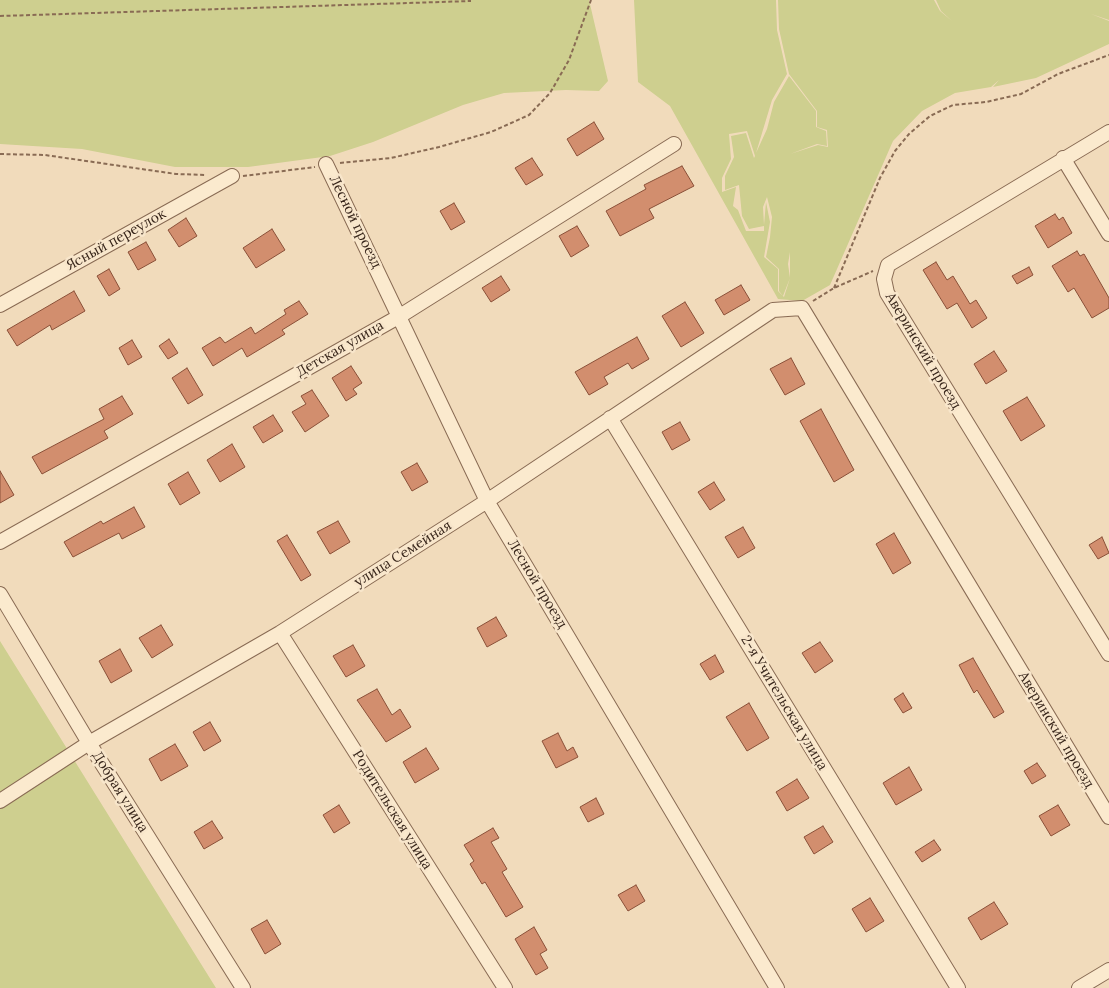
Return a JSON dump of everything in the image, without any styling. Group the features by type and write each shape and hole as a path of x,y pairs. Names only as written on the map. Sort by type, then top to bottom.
{"street":[{"path":"888,265 1109,132"},
{"name":"Детская улица","path":"0,542 400,316 674,144"},
{"path":"1063,158 1109,234"},
{"name":"Лесной проезд","path":"326,164 487,501 777,988"},
{"name":"Ясный переулок","path":"0,305 232,176"},
{"name":"Аверинский проезд","path":"888,265 884,279 887,293 1109,654"},
{"name":"Аверинский проезд","path":"802,308 1109,817"},
{"name":"улица Семейная","path":"0,801 89,743 280,633 487,501 773,310 802,308"},
{"name":"2-я Учительская улица","path":"610,418 958,988"},
{"name":"Добрая улица","path":"0,594 89,743 243,988"},
{"name":"Родительская улица","path":"280,633 505,988"},
{"path":"1079,988 1109,970"}],"path":[{"path":"0,154 45,155 176,174 232,176 309,170 326,164 392,158 439,147 491,132 529,115 550,94 569,60 591,0"},
{"path":"0,16 471,1"},
{"path":"834,288 884,172 896,151 909,134 930,116 953,105 986,102 1021,94 1058,74 1109,55"},
{"path":"802,308 834,288 888,265"}],"green space":[{"path":"0,0 589,0 608,81 599,91 566,90 504,93 463,105 373,142 330,156 248,167 175,167 82,149 0,144"},
{"path":"634,0 776,0 777,30 787,74 772,100 756,153 767,129 774,102 789,76 816,111 816,127 826,131 827,146 817,144 790,154 818,145 828,147 827,130 817,127 817,111 789,74 779,29 778,0 934,0 940,11 952,21 941,11 936,0 1109,0 1109,20 1091,14 1109,21 1109,44 1036,78 993,87 999,80 991,87 955,93 922,111 893,141 830,285 802,301 778,299 670,106 638,82","holes":["747,131 755,156 754,158 746,133 731,136 734,157 725,176 725,190 739,185 742,216 749,229 764,226 764,231 746,231 738,210 733,206 736,187 722,192 722,178 731,159 729,134","767,197 772,217 766,257 779,269 779,291 783,296 778,291 778,269 764,257 770,222 766,202 764,225 763,207","790,252 790,278 788,264"]},
{"path":"0,641 216,988 0,988"}],"building":[{"path":"594,122 604,139 577,156 567,139"},
{"path":"532,158 543,175 526,185 515,168"},
{"path":"682,166 694,186 649,209 654,218 620,236 606,211 646,189 644,185"},
{"path":"454,203 465,222 451,230 440,211"},
{"path":"1055,214 1059,220 1063,217 1072,233 1048,248 1035,226"},
{"path":"186,218 197,236 179,247 168,230"},
{"path":"577,226 589,246 571,257 559,236"},
{"path":"272,229 285,250 256,268 243,248"},
{"path":"146,242 156,260 138,270 128,252"},
{"path":"1077,251 1080,256 1084,254 1109,298 1109,308 1092,318 1074,288 1068,292 1052,266"},
{"path":"936,262 947,280 953,276 970,304 976,300 987,318 972,328 957,303 947,309 923,270"},
{"path":"1029,267 1033,275 1017,284 1012,276"},
{"path":"109,269 120,289 109,296 97,276"},
{"path":"501,276 510,290 491,302 482,288"},
{"path":"741,285 750,300 724,315 715,300"},
{"path":"74,291 85,311 52,330 50,325 17,346 7,330"},
{"path":"299,301 308,314 282,330 285,334 247,357 242,348 213,366 202,348 220,337 225,343 251,327 255,334 286,314 284,310"},
{"path":"685,302 704,333 681,347 662,316"},
{"path":"637,337 649,359 632,369 628,363 604,377 608,384 589,395 575,372"},
{"path":"169,339 178,353 168,359 159,346"},
{"path":"132,340 142,357 128,365 119,348"},
{"path":"994,351 1007,371 986,384 974,364"},
{"path":"791,358 805,384 785,395 770,369"},
{"path":"351,366 362,383 353,389 357,394 346,401 332,378"},
{"path":"187,368 203,395 188,404 172,378"},
{"path":"312,390 329,416 305,432 292,412 306,404 301,396"},
{"path":"122,396 133,414 104,431 108,438 42,474 32,457 104,419 99,409"},
{"path":"1027,397 1045,426 1021,441 1003,411"},
{"path":"821,409 854,470 834,482 800,421"},
{"path":"273,415 283,431 263,443 253,427"},
{"path":"680,422 690,440 672,450 662,432"},
{"path":"232,444 245,467 220,482 207,460"},
{"path":"417,463 428,482 412,491 401,472"},
{"path":"0,471 14,495 0,503"},
{"path":"188,472 200,493 180,505 168,484"},
{"path":"714,482 725,500 710,510 698,492"},
{"path":"134,507 145,527 122,539 119,533 73,557 64,542 101,521 103,524"},
{"path":"338,521 350,542 330,554 317,532"},
{"path":"743,527 755,548 738,558 725,537"},
{"path":"894,533 911,563 893,574 876,544"},
{"path":"287,535 311,575 301,581 277,541"},
{"path":"1102,537 1109,553 1098,559 1089,545"},
{"path":"496,617 507,636 487,647 477,628"},
{"path":"161,625 173,645 152,658 139,638"},
{"path":"820,642 833,661 815,673 802,653"},
{"path":"353,645 365,666 346,677 333,656"},
{"path":"120,649 132,671 111,683 99,661"},
{"path":"715,655 724,672 710,680 700,664"},
{"path":"973,658 1004,712 994,718 977,690 974,693 959,665"},
{"path":"377,689 392,715 400,709 411,727 386,742 357,700"},
{"path":"903,693 912,708 903,713 894,699"},
{"path":"749,703 769,738 747,751 726,717"},
{"path":"210,722 221,741 204,751 193,732"},
{"path":"558,733 567,751 573,747 578,757 556,768 542,741"},
{"path":"175,744 188,766 161,781 149,759"},
{"path":"426,748 439,769 415,783 403,762"},
{"path":"1037,763 1046,776 1032,784 1024,771"},
{"path":"909,767 922,790 896,805 883,783"},
{"path":"797,779 809,798 787,811 776,792"},
{"path":"596,798 604,814 588,822 580,807"},
{"path":"339,805 350,823 334,833 323,815"},
{"path":"1058,805 1070,825 1051,836 1039,816"},
{"path":"212,821 223,838 204,849 194,832"},
{"path":"823,826 833,842 814,854 804,837"},
{"path":"493,828 499,838 491,842 507,869 502,872 523,907 506,917 485,882 482,884 470,864 474,861 464,845"},
{"path":"934,840 941,850 922,862 915,852"},
{"path":"636,885 645,901 628,911 618,895"},
{"path":"870,898 884,921 866,932 852,909"},
{"path":"994,902 1008,924 981,940 968,918"},
{"path":"267,920 281,944 265,954 251,929"},
{"path":"534,927 547,950 540,954 548,968 536,975 515,939"}]}
